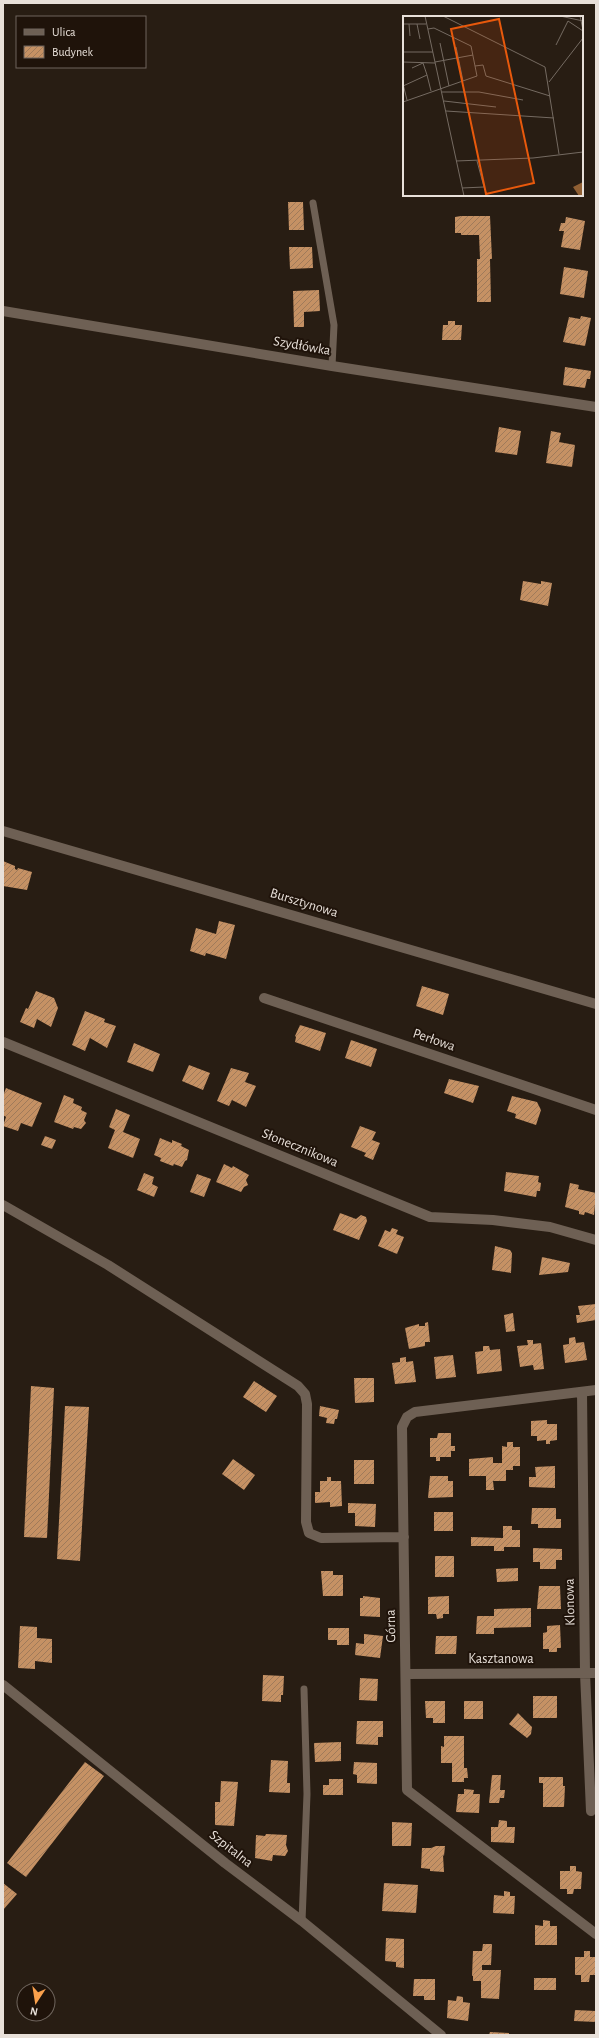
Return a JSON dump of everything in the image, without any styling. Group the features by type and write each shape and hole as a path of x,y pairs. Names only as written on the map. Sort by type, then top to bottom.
{"street":[{"name":"Szydłówka","path":"3,311 332,366 596,407"},
{"name":"Bursztynowa","path":"3,831 596,1004"},
{"name":"Perłowa","path":"264,998 596,1110"},
{"name":"Słonecznikowa","path":"3,1042 430,1216 493,1220 550,1227 596,1240"},
{"path":"3,1205 108,1265 298,1386 305,1394 307,1404 306,1522 308,1533 321,1538 404,1537"},
{"name":"Górna","path":"596,1390 415,1412 407,1417 402,1427 407,1790 596,1934"},
{"name":"Klonowa","path":"582,1392 585,1673 591,1811"},
{"name":"Kasztanowa","path":"406,1674 596,1673"},
{"name":"Szpitalna","path":"3,1685 225,1863 302,1921 441,2035"}],"lane":[{"path":"313,203 334,325 332,366"},
{"path":"302,1921 307,1794 304,1689"}],"building":[{"path":"288,202 303,202 304,230 289,230"},
{"path":"490,216 492,259 490,259 491,302 477,302 477,259 480,259 479,235 461,235 461,233 455,233 455,217"},
{"path":"566,217 585,221 580,250 561,247 564,231 559,231 561,223 565,223"},
{"path":"289,247 312,247 313,268 290,269"},
{"path":"564,267 588,271 584,298 560,294"},
{"path":"319,290 320,311 304,312 304,327 294,327 293,291"},
{"path":"581,316 591,318 585,346 563,342 569,317 580,319"},
{"path":"448,321 455,321 455,325 462,325 461,340 442,340 443,325 448,325"},
{"path":"565,367 591,371 590,379 587,379 585,388 563,385"},
{"path":"499,427 521,431 517,455 495,452"},
{"path":"551,431 561,433 559,442 575,445 572,467 546,463"},
{"path":"523,581 541,584 541,581 552,583 548,606 520,600"},
{"path":"3,861 15,866 15,869 17,870 18,868 32,872 27,890 3,886"},
{"path":"219,921 235,925 226,959 206,953 205,956 190,951 196,928 216,934"},
{"path":"422,986 449,994 443,1015 416,1006"},
{"path":"36,991 54,998 58,1008 51,1027 37,1019 34,1028 20,1022"},
{"path":"85,1011 105,1019 104,1022 116,1026 107,1048 90,1038 85,1051 72,1045"},
{"path":"300,1025 326,1033 320,1051 295,1042 295,1036"},
{"path":"351,1040 377,1049 371,1067 345,1058"},
{"path":"134,1043 160,1054 153,1072 127,1062"},
{"path":"189,1065 210,1073 203,1090 182,1081"},
{"path":"231,1068 249,1073 245,1082 256,1086 246,1107 232,1100 229,1106 217,1101"},
{"path":"449,1079 479,1086 473,1103 444,1093"},
{"path":"6,1088 42,1103 32,1127 21,1123 18,1131 3,1126 6,1117 3,1115 3,1096"},
{"path":"64,1095 74,1099 73,1103 82,1107 81,1110 87,1113 84,1120 86,1123 81,1129 74,1127 73,1129 54,1122"},
{"path":"512,1096 537,1102 541,1110 536,1125 515,1118 516,1114 507,1111"},
{"path":"116,1109 130,1115 123,1132 140,1139 133,1158 108,1148 115,1130 109,1127"},
{"path":"360,1126 376,1132 372,1140 380,1143 373,1160 364,1156 366,1153 351,1147"},
{"path":"45,1136 56,1140 52,1149 41,1145"},
{"path":"160,1138 172,1143 172,1140 182,1144 181,1146 189,1150 187,1160 182,1167 174,1164 173,1166 160,1161 161,1158 154,1155"},
{"path":"224,1164 232,1168 233,1166 249,1175 246,1180 248,1185 244,1187 241,1192 216,1182"},
{"path":"506,1172 539,1176 538,1182 541,1183 540,1191 537,1191 536,1197 504,1191"},
{"path":"144,1173 154,1177 152,1184 158,1187 154,1197 137,1190"},
{"path":"197,1174 211,1179 204,1197 190,1192"},
{"path":"570,1183 579,1185 578,1189 596,1193 594,1215 585,1212 584,1215 579,1214 579,1211 565,1207"},
{"path":"340,1213 356,1219 361,1215 366,1217 367,1221 359,1240 333,1230"},
{"path":"392,1228 398,1230 396,1234 404,1237 397,1254 378,1246 385,1230 390,1232"},
{"path":"495,1246 510,1250 512,1253 511,1273 492,1270"},
{"path":"542,1257 570,1263 568,1272 539,1275"},
{"path":"596,1304 596,1320 577,1323 576,1315 580,1315 578,1306"},
{"path":"513,1313 515,1331 506,1332 504,1315"},
{"path":"428,1322 430,1342 425,1342 425,1346 409,1349 405,1328 419,1324 419,1326 425,1326 425,1323"},
{"path":"575,1337 576,1343 584,1342 587,1360 565,1363 563,1345 569,1344 569,1338"},
{"path":"527,1340 533,1340 533,1344 541,1343 544,1369 534,1370 533,1365 520,1367 517,1346 528,1345"},
{"path":"483,1346 489,1346 490,1350 500,1349 502,1371 477,1374 475,1352 483,1351"},
{"path":"453,1355 456,1377 436,1379 434,1357"},
{"path":"406,1357 406,1362 413,1361 416,1382 395,1384 392,1363 400,1362 400,1358"},
{"path":"354,1378 374,1378 374,1402 355,1403"},
{"path":"254,1381 277,1396 266,1412 243,1397"},
{"path":"31,1386 54,1388 47,1538 24,1537"},
{"path":"65,1406 89,1407 80,1561 57,1559"},
{"path":"320,1406 339,1410 334,1424 326,1423 327,1418 319,1416"},
{"path":"547,1420 547,1424 557,1424 557,1440 550,1441 550,1444 546,1444 546,1440 537,1441 537,1436 531,1436 531,1421"},
{"path":"438,1433 451,1433 451,1446 455,1446 455,1451 451,1451 451,1457 440,1457 440,1461 436,1461 436,1457 430,1457 430,1438 437,1438"},
{"path":"507,1442 513,1442 513,1447 520,1447 520,1466 513,1466 513,1470 506,1470 506,1481 493,1481 494,1490 486,1490 486,1476 469,1476 469,1459 493,1457 493,1463 502,1463 502,1446 507,1447"},
{"path":"233,1459 255,1475 244,1490 222,1474"},
{"path":"354,1460 374,1460 374,1484 354,1484"},
{"path":"555,1466 555,1488 529,1487 529,1477 536,1477 535,1467"},
{"path":"430,1476 448,1476 448,1481 453,1481 453,1497 428,1498"},
{"path":"327,1477 331,1477 331,1481 341,1481 342,1506 330,1507 330,1502 315,1503 315,1492 320,1492 320,1481 327,1481"},
{"path":"348,1503 376,1504 375,1527 355,1526 355,1513 348,1513"},
{"path":"532,1508 556,1508 556,1519 561,1519 561,1528 538,1528 538,1524 531,1524"},
{"path":"434,1512 453,1512 453,1531 434,1531"},
{"path":"503,1526 512,1526 512,1530 520,1530 520,1547 504,1547 504,1551 494,1551 494,1546 471,1546 471,1537 503,1538"},
{"path":"533,1548 562,1549 562,1560 556,1560 556,1569 540,1569 540,1562 533,1562"},
{"path":"435,1556 454,1556 454,1577 435,1577"},
{"path":"518,1568 518,1581 497,1582 496,1569"},
{"path":"321,1571 333,1571 333,1575 343,1575 343,1596 323,1596"},
{"path":"539,1586 560,1586 561,1609 537,1609"},
{"path":"363,1596 380,1598 380,1617 360,1616 360,1598 363,1598"},
{"path":"449,1596 449,1614 443,1614 443,1618 437,1619 436,1614 428,1614 428,1597"},
{"path":"531,1608 531,1627 494,1628 494,1634 476,1634 477,1616 494,1616 494,1609"},
{"path":"560,1625 561,1648 557,1648 557,1652 549,1652 549,1649 543,1649 543,1633 547,1632 547,1626"},
{"path":"20,1626 37,1627 37,1638 52,1639 52,1663 35,1661 35,1669 18,1668"},
{"path":"328,1628 349,1628 349,1645 337,1645 337,1640 328,1640"},
{"path":"364,1634 383,1636 380,1658 355,1655 356,1643 364,1644"},
{"path":"436,1636 457,1636 456,1654 435,1654"},
{"path":"263,1675 284,1676 281,1702 262,1701"},
{"path":"360,1678 378,1679 377,1701 359,1700"},
{"path":"533,1696 557,1696 557,1718 533,1718"},
{"path":"425,1701 445,1701 445,1723 433,1723 433,1718 426,1718"},
{"path":"464,1701 483,1701 483,1719 464,1719"},
{"path":"518,1713 532,1727 531,1734 527,1738 509,1724"},
{"path":"357,1721 383,1721 383,1737 378,1737 378,1745 356,1744"},
{"path":"444,1736 464,1736 464,1768 467,1768 468,1778 464,1778 464,1782 452,1782 452,1763 441,1763 441,1746 444,1747"},
{"path":"341,1742 341,1761 315,1762 314,1743"},
{"path":"271,1760 288,1761 287,1783 290,1783 290,1793 269,1792"},
{"path":"85,1762 104,1776 26,1877 7,1863"},
{"path":"354,1762 377,1763 377,1784 357,1783 357,1775 353,1774"},
{"path":"492,1775 501,1775 500,1790 505,1790 504,1798 500,1798 499,1803 489,1803"},
{"path":"539,1777 563,1777 563,1786 565,1786 564,1807 543,1807 543,1783 539,1783"},
{"path":"329,1779 343,1779 343,1795 323,1795 323,1785 329,1785"},
{"path":"221,1781 238,1782 234,1826 215,1825 215,1802 220,1802"},
{"path":"464,1789 474,1790 473,1794 480,1794 479,1813 456,1812 458,1794 464,1794"},
{"path":"499,1820 507,1821 507,1827 515,1827 514,1843 491,1842 491,1827 498,1827"},
{"path":"392,1822 412,1823 411,1846 392,1846"},
{"path":"266,1834 287,1835 286,1845 288,1851 285,1856 273,1855 272,1861 255,1858 256,1835 265,1836"},
{"path":"436,1846 445,1846 444,1856 443,1855 444,1872 430,1871 430,1869 421,1868 422,1848 431,1848"},
{"path":"570,1866 576,1866 576,1871 582,1872 581,1889 574,1889 573,1894 567,1894 567,1889 560,1889 560,1871 570,1871"},
{"path":"3,1883 17,1894 3,1910"},
{"path":"384,1883 418,1885 416,1913 382,1911"},
{"path":"504,1891 510,1892 510,1896 515,1896 514,1914 493,1913 494,1895 504,1896"},
{"path":"543,1920 550,1921 550,1926 557,1926 557,1945 535,1945 535,1925 543,1926"},
{"path":"386,1938 404,1939 404,1968 396,1967 396,1962 385,1961"},
{"path":"483,1944 492,1944 491,1965 482,1965 482,1970 501,1970 499,1999 481,1998 481,1981 473,1981 473,1951 482,1951"},
{"path":"584,1951 590,1951 590,1957 596,1957 596,1975 590,1975 589,1982 581,1982 581,1975 575,1975 575,1957 584,1957"},
{"path":"534,1978 556,1978 556,1990 534,1990"},
{"path":"414,1979 435,1979 435,2000 424,2000 424,1996 413,1996"},
{"path":"457,1996 463,1997 463,2002 470,2003 468,2021 447,2018 448,2000 456,2001"},
{"path":"575,2010 596,2011 596,2022 574,2021"},
{"path":"490,2032 509,2033 509,2035 489,2035"}]}
